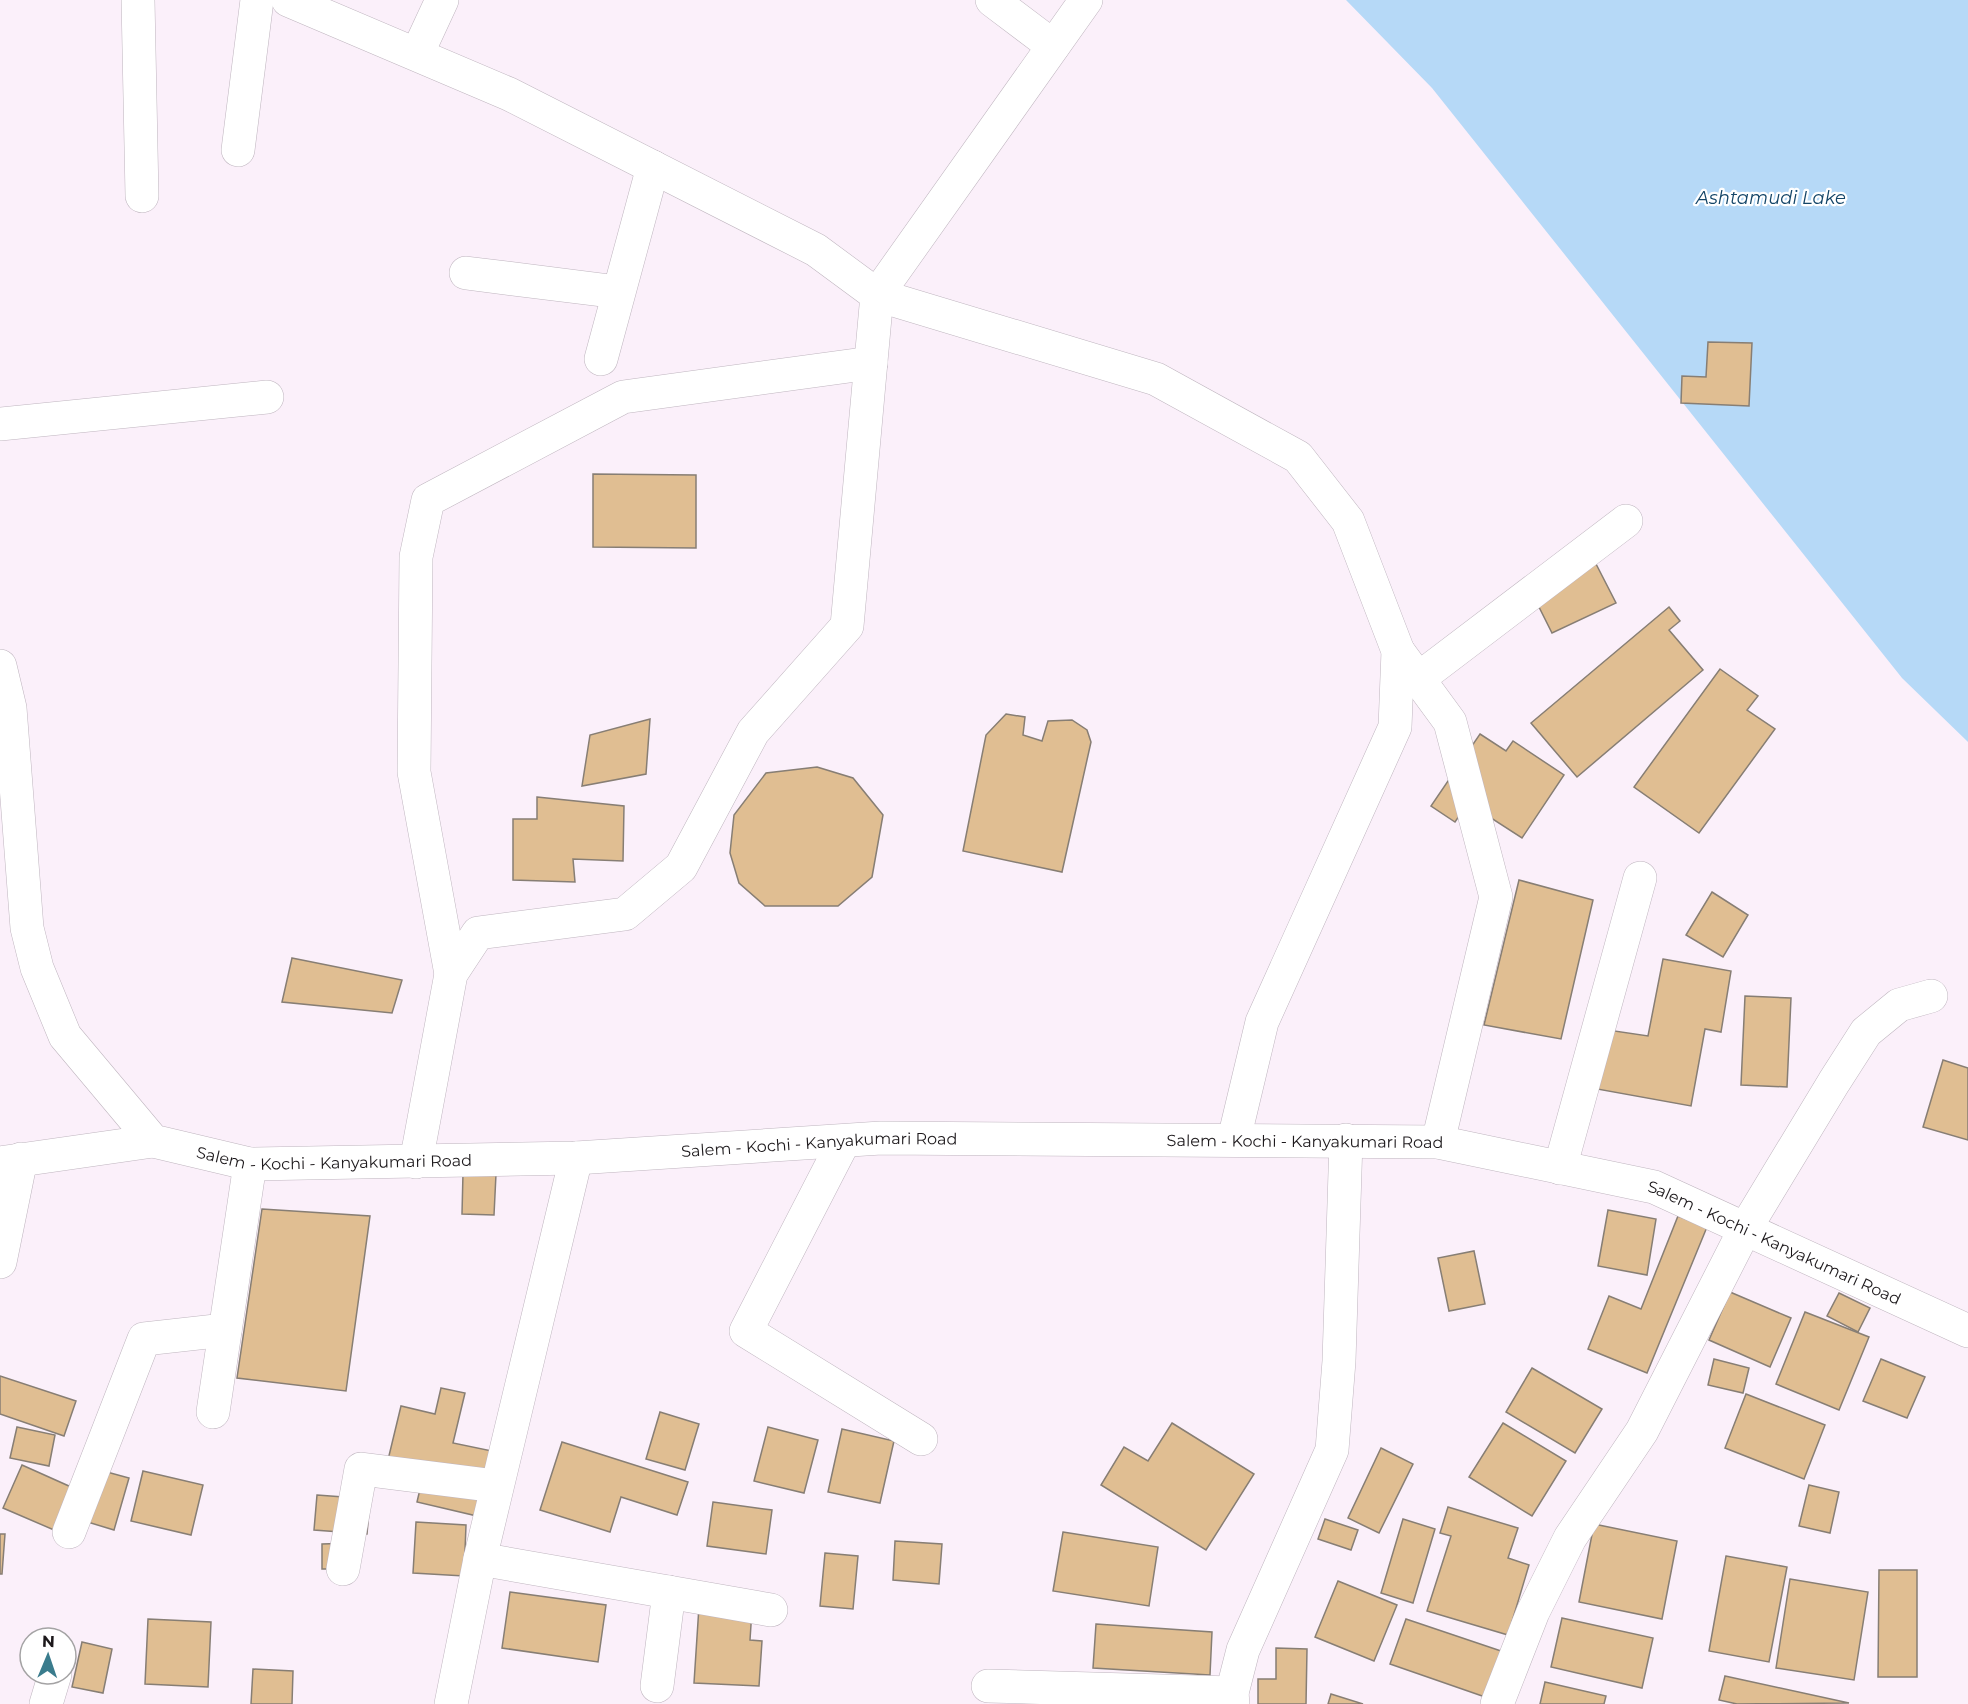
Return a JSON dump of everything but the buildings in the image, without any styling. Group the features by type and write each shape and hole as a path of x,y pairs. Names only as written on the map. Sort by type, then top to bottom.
{"street":[{"path":"138,0 142,196"},
{"path":"238,150 256,0"},
{"path":"288,0 509,94 816,250 877,295 1156,379 1298,457 1348,521 1398,651 1450,722 1496,897 1438,1142"},
{"path":"417,54 442,0"},
{"path":"992,0 1053,46"},
{"path":"451,974 478,933 625,914 681,867 753,732 847,626 877,295 1086,0"},
{"path":"601,359 653,167"},
{"path":"466,273 618,292"},
{"path":"416,1162 451,974 414,772 416,557 428,500 623,397 871,363"},
{"path":"0,424 267,397"},
{"path":"1418,679 1626,521"},
{"path":"1234,1138 1262,1022 1395,727 1398,651"},
{"path":"0,666 10,708 27,928 37,968 64,1036 153,1141"},
{"path":"1560,1168 1640,878"},
{"path":"1497,1704 1533,1612 1570,1538 1642,1431 1745,1230 1866,1032 1899,1005 1931,996"},
{"name":"Salem - Kochi - Kanyakumari Road","path":"153,1141 250,1164 576,1158 881,1138 1234,1138 1438,1142 1653,1187 1968,1331"},
{"path":"987,1686 1233,1698 1243,1650 1332,1450 1339,1361 1346,1140"},
{"path":"0,1262 11,1161 153,1141"},
{"path":"844,1141 746,1331 921,1439"},
{"path":"451,1704 496,1486 576,1158"},
{"path":"213,1412 250,1164"},
{"path":"69,1532 144,1339 225,1330"},
{"path":"343,1569 361,1469 496,1486"},
{"path":"480,1559 771,1610"},
{"path":"657,1686 669,1592"},
{"path":"46,1704 51,1686"}],"water":[{"name":"Ashtamudi Lake","path":"1346,0 1968,0 1968,742 1902,678 1432,88"}]}
